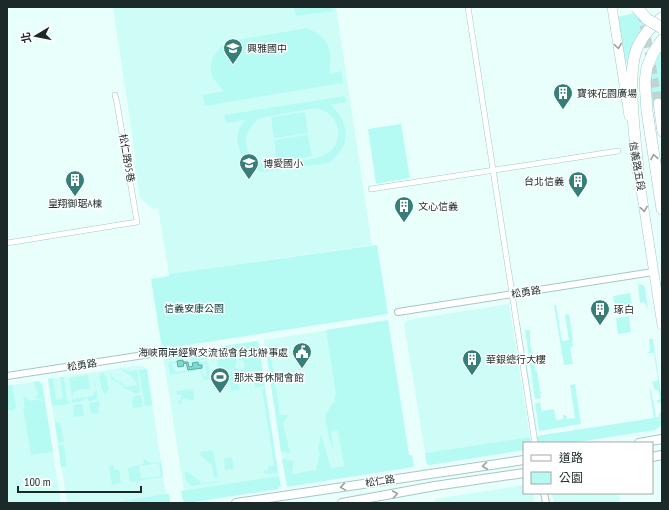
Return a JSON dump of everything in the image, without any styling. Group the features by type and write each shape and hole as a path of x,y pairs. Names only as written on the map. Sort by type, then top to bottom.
{"highway":[{"path":"636,7 647,19 662,28"},
{"path":"638,171 632,79 634,58 643,37 653,25 662,18"},
{"path":"662,40 653,52 645,82 647,111 662,210"}],"main road":[{"name":"信義路五段","path":"612,7 662,325"},
{"path":"658,103 662,132"}],"street":[{"path":"468,7 535,442"},
{"name":"松仁路95巷","path":"7,243 137,222 117,103 114,95"},
{"path":"371,189 618,152"},
{"name":"松勇路","path":"398,312 653,272"},
{"name":"松勇路","path":"7,376 157,353"},
{"path":"647,442 662,440"},
{"name":"松仁路","path":"236,503 286,499 523,460"},
{"name":"松仁路","path":"342,503 434,486 523,473"}],"shaded area":[{"path":"113,7 336,7 372,245 169,274 158,208 153,209 140,198 134,162 136,161"},
{"name":"華銀總行大樓","path":"509,304 530,437 425,453 404,324 408,320"},
{"path":"328,330 334,370 344,466 285,475 264,340"},
{"path":"258,341 279,476 184,491 163,355"},
{"path":"183,360 183,362 188,362 189,367 193,366 192,363 198,362 198,365 202,365 202,368 188,370 186,363 183,364 184,366 178,367 177,361"},
{"path":"141,365 147,369 166,494 108,503 67,503 48,379"},
{"path":"38,381 42,384 61,503 7,503 7,386"},
{"path":"523,485 523,494 533,494 534,503 435,503 435,499"},
{"path":"552,494 619,494 620,503 554,503"}],"green space":[{"path":"294,7 332,7 333,11 296,16"},
{"path":"635,13 647,23 635,39 626,63 624,62 618,17"},
{"path":"307,28 321,36 325,41 330,52 329,74 341,71 343,83 205,106 202,95 224,91 214,78 211,72 211,66 215,54 226,42"},
{"path":"662,50 662,103 652,104 651,90 653,69"},
{"path":"345,96 346,102 331,105 342,119 345,127 345,143 336,157 328,163 261,172 242,155 239,149 237,142 238,134 240,127 246,120 226,123 224,115","holes":["315,108 327,112 333,118 338,129 337,141 329,152 317,158 272,165 262,163 250,154 246,142 247,135 254,123 260,118"]},
{"path":"305,112 308,133 274,138 271,117"},
{"path":"401,124 410,178 376,184 368,129"},
{"path":"308,135 312,156 277,162 274,140"},
{"name":"信義安康公園","path":"377,245 388,314 162,349 151,279 169,276 169,274"},
{"path":"638,284 643,285 645,288 648,309 644,302 640,303"},
{"path":"630,293 632,305 615,307 613,296"},
{"path":"554,305 556,305 562,341 569,340 565,315 569,314 573,340 573,347 570,348 573,364 564,365"},
{"path":"629,316 631,332 618,334 616,318"},
{"path":"388,320 409,455 412,455 413,467 287,487 282,459 294,461 292,474 316,470 320,457 318,448 321,434 331,468 344,466 338,430 331,432 334,454 327,430 325,415 335,402 334,396 336,395 326,330"},
{"path":"518,322 520,322 537,431 535,431"},
{"path":"525,330 530,330 530,343 540,391 542,393 540,394 541,398 535,399"},
{"path":"649,339 653,339 662,400 662,412 660,402 657,403 657,400 660,399 658,390 655,390 652,382 658,380 654,353 648,353 650,351"},
{"path":"258,341 265,386 255,388 254,382 242,383 240,369 243,369 245,366 244,362 242,360 239,361 238,357 234,353 226,356 224,346"},
{"path":"206,349 208,359 191,362 189,351"},
{"path":"270,350 280,415 288,416 283,423 290,453 281,452 266,351"},
{"path":"187,352 188,357 168,360 167,355"},
{"path":"234,355 237,359 235,368 238,368 239,371 234,372 233,369 219,372 217,360"},
{"path":"177,361 177,363 172,364 176,372 202,368 204,377 207,376 205,365 198,366 198,362 208,361 209,376 211,379 203,380 201,370 170,375 168,362"},
{"path":"121,368 129,372 137,370 140,393 134,394 131,390 125,389 123,386 111,379 110,371 113,378 126,387 137,385 136,381"},
{"path":"147,369 152,405 145,406 139,370"},
{"path":"232,371 233,375 237,374 240,390 231,391 228,376 220,378 221,374 219,373"},
{"path":"101,373 106,375 109,390 104,394 99,376"},
{"path":"88,375 90,390 80,389 74,392 72,397 69,378"},
{"path":"60,377 64,377 67,401 69,401 69,404 52,406 48,379 53,378 56,400 63,398"},
{"path":"94,378 98,397 95,400 88,401 88,398 83,399 83,401 72,403 72,399 92,396 96,390"},
{"path":"38,381 42,384 45,400 36,399 38,393 34,382"},
{"path":"575,384 581,424 539,431 535,403 540,402 542,411 554,409 556,420 563,419 563,415 567,416 567,419 575,418 570,385"},
{"path":"12,385 16,407 13,410 7,411 7,386"},
{"path":"649,386 656,417 659,417 659,413 662,412 662,425 655,430 578,442 537,442 536,436 654,418"},
{"path":"265,388 278,473 267,474 264,473 264,471 268,470 268,466 274,465 262,389"},
{"path":"193,389 195,399 187,401 187,399 183,399 179,405 178,401 181,400 181,395 177,395 176,391"},
{"path":"141,395 143,407 133,408 132,401 134,396"},
{"path":"25,397 30,401 45,401 53,452 31,455 23,408 25,408 23,398"},
{"path":"98,399 100,406 98,408 99,413 91,414 89,403 96,402"},
{"path":"82,404 84,416 74,417 73,405"},
{"path":"60,422 64,442 58,443 55,423"},
{"path":"530,437 531,442 523,442 523,450 430,465 426,462 425,453"},
{"path":"58,445 64,445 67,466 61,467"},
{"path":"213,450 218,477 214,478 212,465 201,456 200,452"},
{"path":"231,457 234,469 225,470 224,459"},
{"path":"143,458 150,463 161,462 163,477 130,482 128,468 144,464","holes":["159,463 161,476 141,479 139,466"]},
{"path":"183,462 185,472 188,472 201,483 219,482 192,486 186,481"},
{"path":"114,465 115,470 119,469 121,483 112,485 109,466"},
{"path":"279,476 281,487 278,489 187,503 183,501 181,491"},
{"path":"165,494 169,494 170,503 108,503"}],"tunnel":[{"path":"642,12 658,103"}],"place":[{"name":"興雅國中","path":"233,65"},
{"name":"寶徠花園廣場","path":"563,110"},
{"name":"博愛國小","path":"249,180"},
{"name":"皇翔御琚A棟","path":"75,197"},
{"name":"台北信義","path":"578,198"},
{"name":"文心信義","path":"404,223"},
{"name":"琢白","path":"600,326"},
{"name":"海峽兩岸經貿交流協會台北辦事處","path":"302,369"},
{"name":"華銀總行大樓","path":"472,376"},
{"name":"那米哥休閒會館","path":"220,394"}]}
